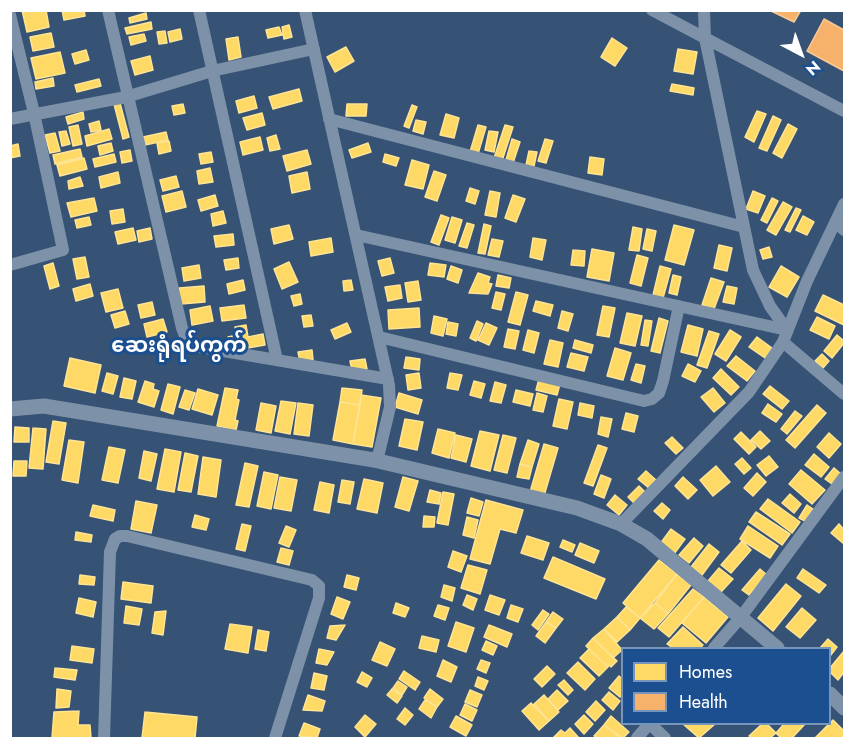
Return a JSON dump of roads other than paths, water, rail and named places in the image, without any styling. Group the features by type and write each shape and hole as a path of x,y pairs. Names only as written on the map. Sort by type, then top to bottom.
{"street":[{"path":"108,10 126,97 185,336 200,347 388,379"},
{"path":"199,10 277,360"},
{"path":"305,10 388,379 390,407 377,461"},
{"path":"652,10 844,111"},
{"path":"704,10 705,38 753,270 785,336 844,394"},
{"path":"10,15 34,113 63,250 10,265"},
{"path":"10,118 126,97 212,71 314,49"},
{"path":"329,119 744,227"},
{"path":"621,524 749,392 785,336 840,226 844,204"},
{"path":"356,235 679,306 785,336"},
{"path":"379,337 644,401 652,399 658,393 663,381 679,306"},
{"path":"10,409 44,405 377,461 577,508 621,524 647,539 776,647"},
{"path":"715,647 741,617 844,477"},
{"path":"104,738 110,552 115,539 127,536 312,580 319,586 319,598 276,738"},
{"path":"831,695 844,708"},
{"path":"637,738 648,725"},
{"path":"652,725 665,738"}],"district":[{"name":"ဆေးရုံရပ်ကွက်","path":"179,347"}]}
